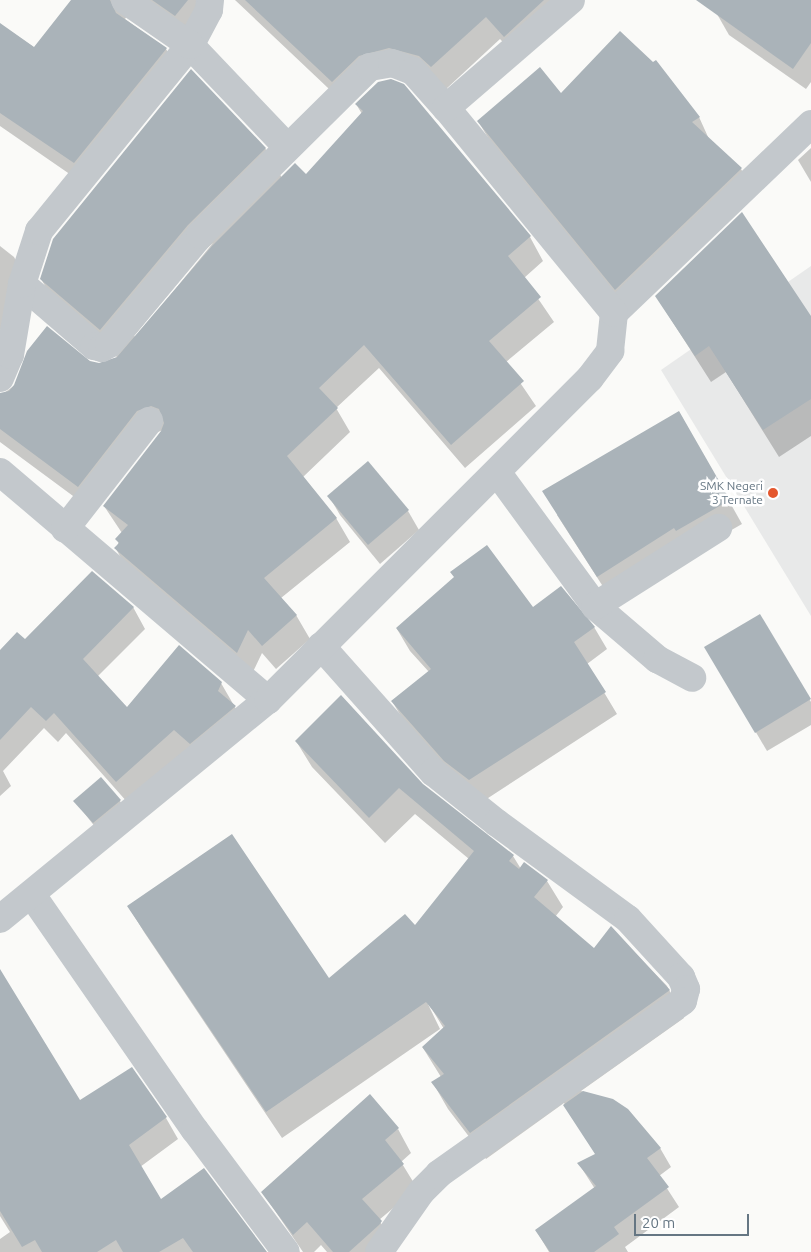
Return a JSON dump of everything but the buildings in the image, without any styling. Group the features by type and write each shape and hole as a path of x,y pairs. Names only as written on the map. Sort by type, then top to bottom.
{"street":[{"path":"125,0 190,45 287,147"},
{"path":"0,378 10,355 22,284 39,231 190,45 209,10 210,0"},
{"path":"446,108 571,0"},
{"path":"22,284 94,346 102,348 109,344 200,235 287,147 370,67 392,63 413,71 446,108 614,313"},
{"path":"0,919 32,895 268,700 590,378 610,351 614,313 811,124"},
{"path":"64,529 150,421"},
{"path":"0,472 64,529 268,700"},
{"path":"497,472 595,606 657,659 692,678"},
{"path":"595,606 718,528"},
{"path":"321,646 433,772 497,823 628,919 681,978 686,989 683,1001 439,1174 422,1192 379,1252"},
{"path":"32,895 195,1130 286,1252"}],"shaded area":[{"name":"SMK Negeri 3 Ternate","path":"811,266 811,616 661,370"}],"place":[{"name":"SMK Negeri 3 Ternate","path":"773,493"}]}
